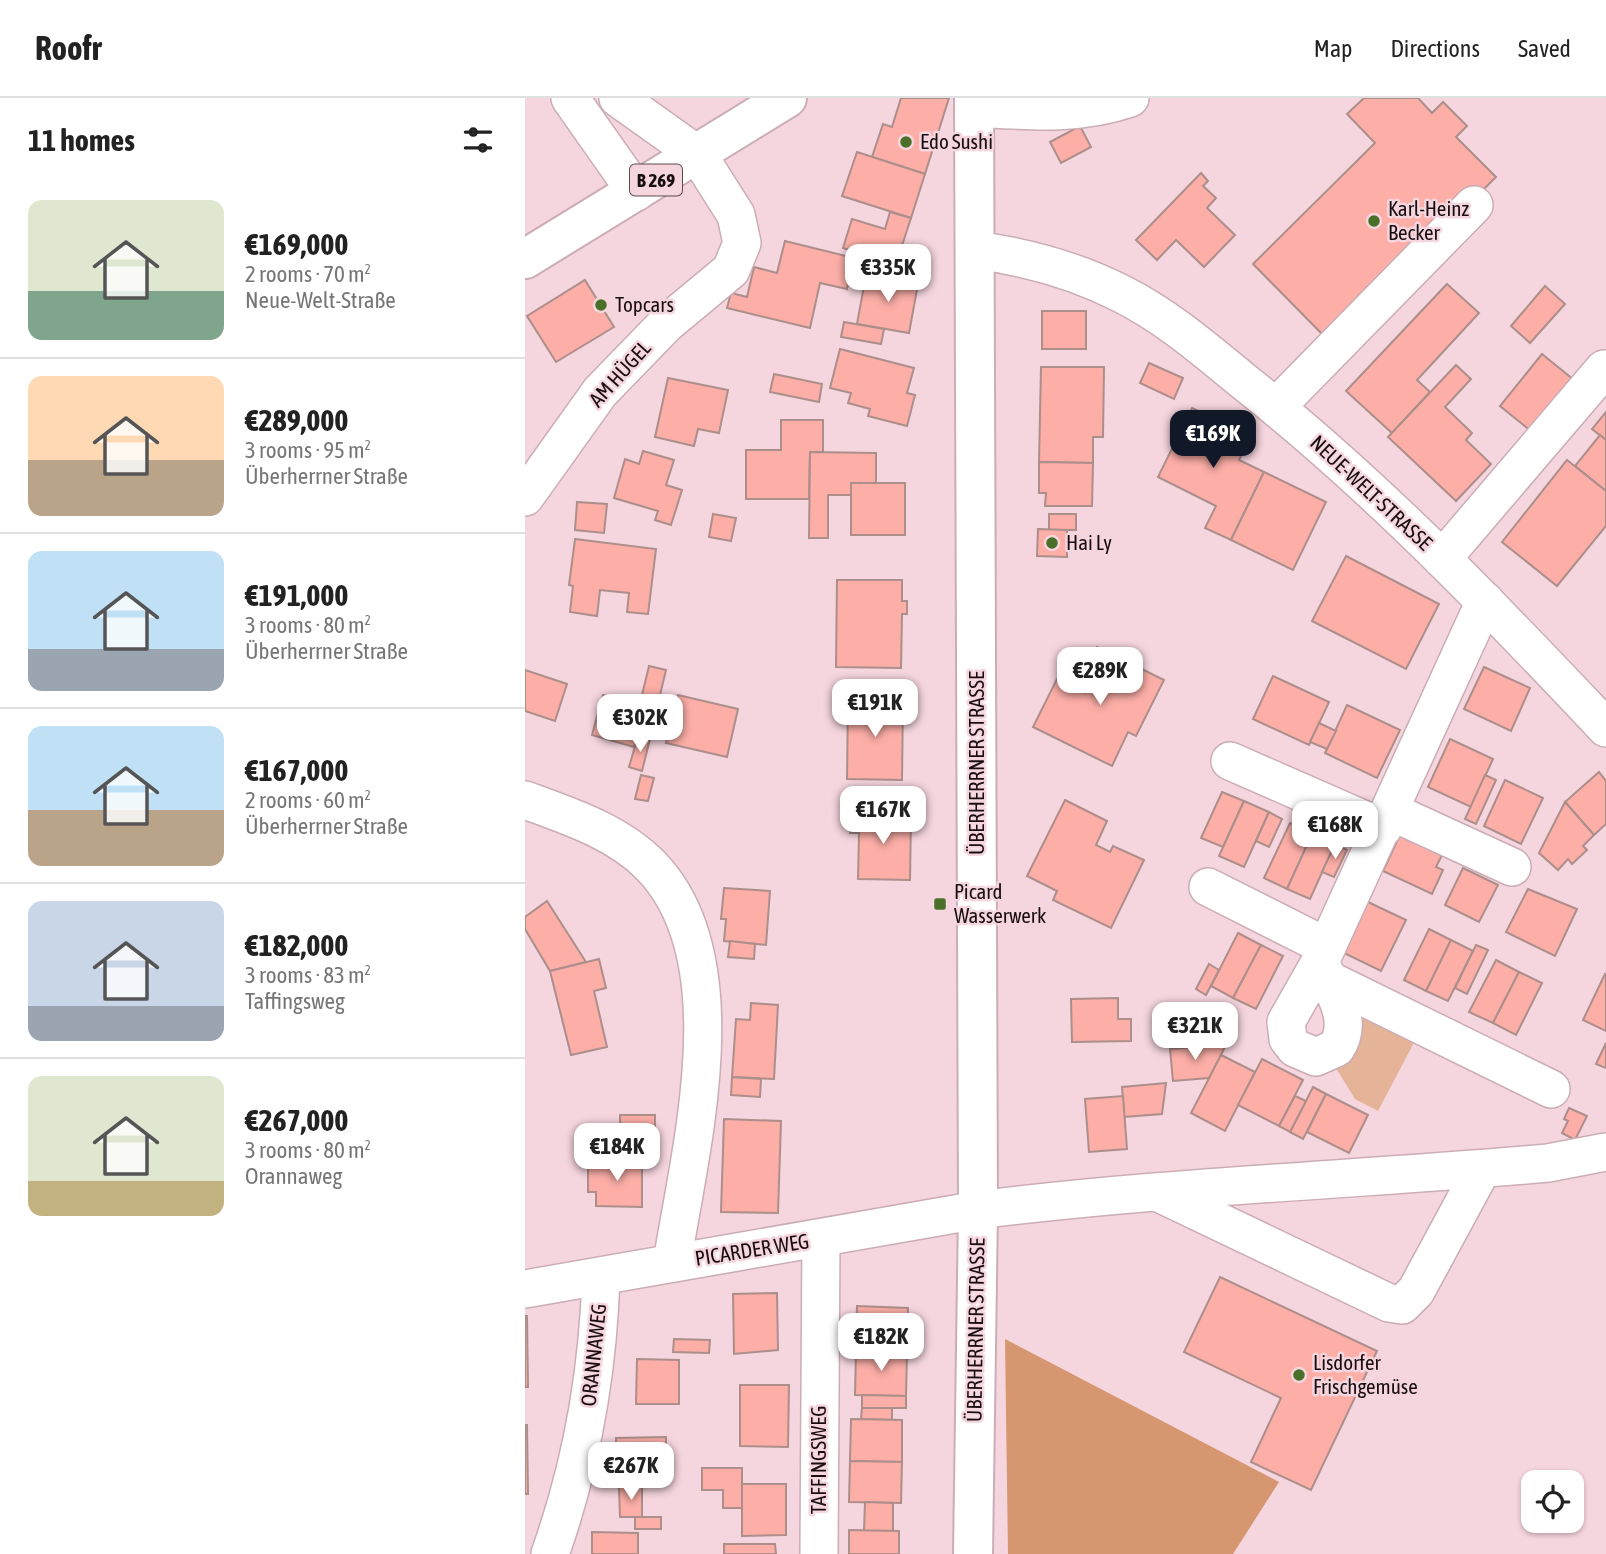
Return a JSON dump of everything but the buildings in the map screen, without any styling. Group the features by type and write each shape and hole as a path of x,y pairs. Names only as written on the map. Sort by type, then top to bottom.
{"main road":[{"name":"B 269","path":"525,260 787,98"},
{"name":"ÜBERHERRNER STRASSE","path":"973,1554 978,1210 974,103"}],"street":[{"path":"570,98 636,192"},
{"path":"618,98 698,155"},
{"path":"974,103 1055,113 1101,108 1130,98"},
{"name":"AM HÜGEL","path":"525,497 600,392 666,324 731,270 741,243 736,215 698,155"},
{"path":"1276,407 1474,205"},
{"name":"NEUE-WELT-STRASSE","path":"975,250 1025,257 1072,272 1123,294 1166,320 1335,457 1485,601 1606,728"},
{"name":"NEUE-WELT-STRASSE","path":"1442,559 1604,369"},
{"path":"1324,963 1485,601"},
{"path":"1230,761 1512,867"},
{"path":"525,800 580,819 622,843 651,866 673,893 688,928 699,969 703,1009 695,1112 672,1263"},
{"path":"1208,887 1324,963 1551,1089"},
{"name":"PICARDER WEG","path":"525,1289 978,1210 1152,1190 1548,1163 1606,1152"},
{"path":"1152,1190 1388,1303 1402,1304 1416,1291 1482,1169"},
{"name":"TAFFINGSWEG","path":"819,1554 821,1239"},
{"name":"ORANNAWEG","path":"550,1554 575,1473 590,1408 601,1277"}],"shaded area":[{"path":"1361,1007 1418,1035 1378,1111 1355,1099 1336,1068"},
{"path":"1005,1339 1279,1482 1233,1554 1008,1554"}],"place":[{"name":"Edo Sushi","path":"906,142"},
{"name":"Karl-Heinz Becker","path":"1374,221"},
{"name":"Topcars","path":"601,305"},
{"name":"Hai Ly","path":"1052,543"},
{"name":"Picard Wasserwerk","path":"940,904"},
{"name":"Lisdorfer Frischgemüse","path":"1299,1375"}]}
